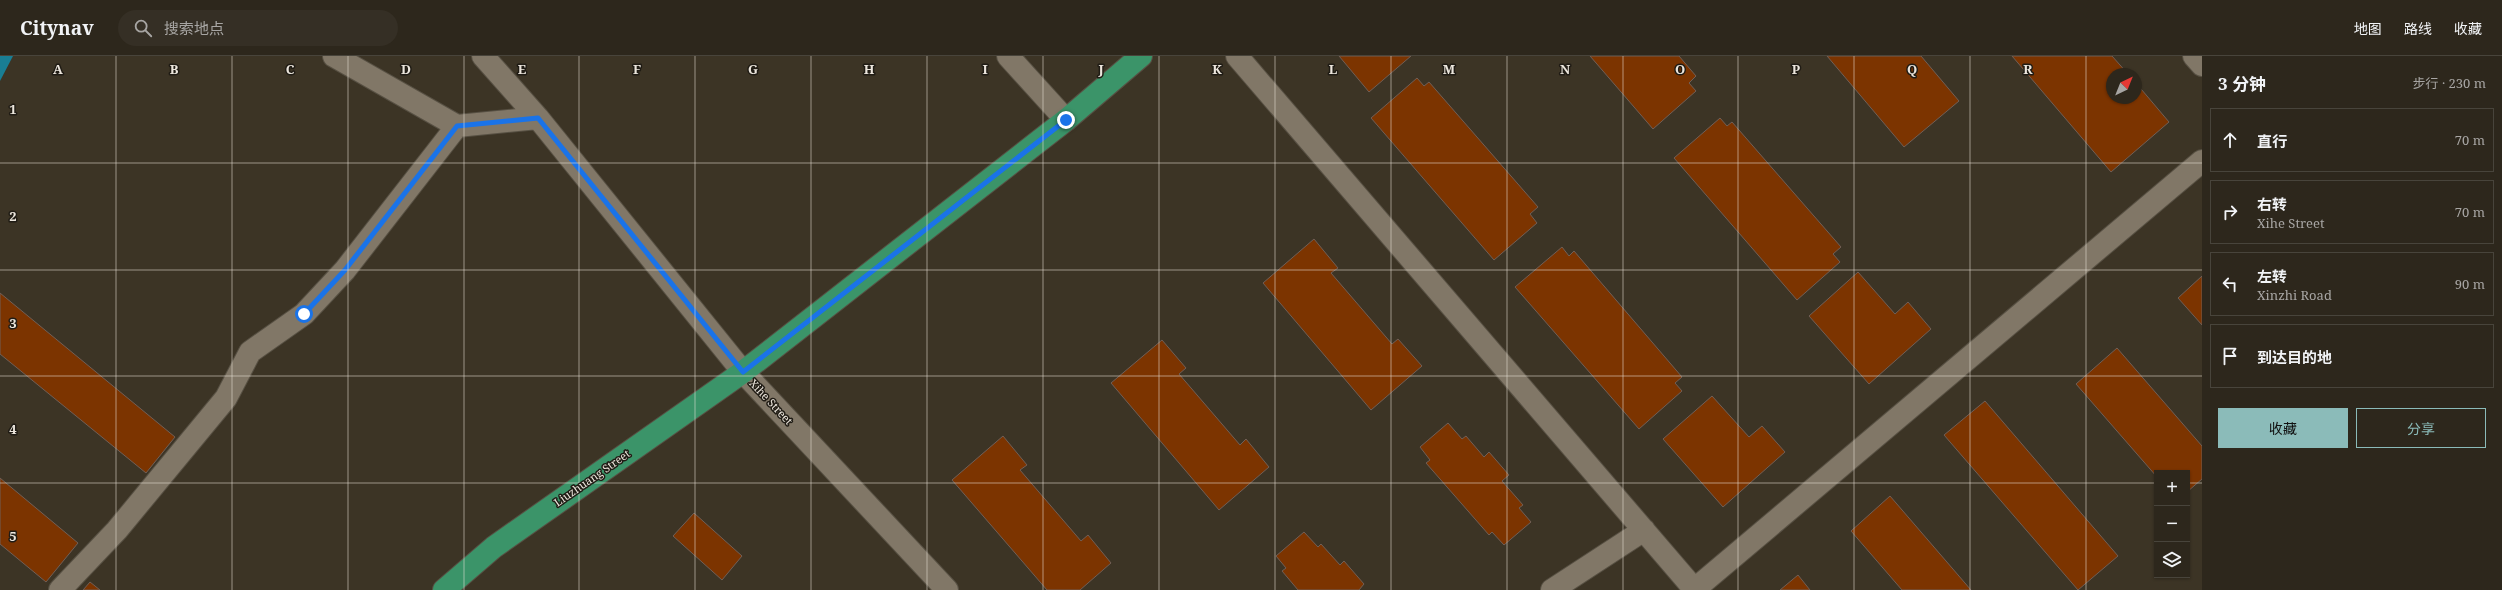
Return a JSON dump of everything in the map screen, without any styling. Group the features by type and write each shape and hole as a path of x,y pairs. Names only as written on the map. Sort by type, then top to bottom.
{"main road":[{"name":"Liuzhuang Street","path":"444,590 494,547 743,372 1066,120 1140,56"}],"street":[{"path":"334,56 457,126 538,118"},
{"name":"Xihe Street","path":"483,56 538,118 743,372 948,590"},
{"path":"1008,56 1066,120"},
{"path":"1237,56 1695,590 2202,161"},
{"path":"2194,56 2202,64"},
{"path":"60,590 117,530 226,398 250,352 304,314 345,270 457,126"},
{"path":"1552,590 1644,530"}],"water":[{"path":"0,56 13,56 0,81"}],"building":[{"path":"1339,56 1411,56 1369,92"},
{"path":"1590,56 1679,56 1696,76 1689,83 1696,91 1653,129"},
{"path":"1827,56 1921,56 1959,101 1904,147"},
{"path":"2012,56 2112,56 2123,68 2106,68 2106,104 2142,104 2142,90 2169,122 2111,172"},
{"path":"1417,78 1424,86 1429,82 1538,207 1530,214 1537,223 1494,260 1371,118"},
{"path":"1720,118 1727,126 1732,122 1841,247 1833,254 1840,262 1797,300 1674,158"},
{"path":"1314,239 1338,268 1331,273 1392,344 1398,339 1422,366 1371,410 1263,283"},
{"path":"1562,247 1569,256 1574,251 1682,377 1675,383 1682,391 1639,429 1515,287"},
{"path":"1858,272 1895,314 1908,302 1931,329 1869,384 1809,316"},
{"path":"2202,276 2202,325 2178,298"},
{"path":"0,293 175,437 146,473 0,354"},
{"path":"1162,340 1186,368 1179,374 1240,445 1246,439 1269,467 1219,510 1111,383"},
{"path":"2117,348 2202,446 2202,479 2190,489 2190,470 2154,470 2154,474 2076,384"},
{"path":"1712,396 1749,437 1762,426 1785,452 1723,507 1663,439"},
{"path":"1985,401 2118,556 2078,590 1944,435"},
{"path":"1448,423 1462,439 1466,436 1484,457 1489,452 1509,475 1502,481 1523,505 1519,508 1531,522 1504,545 1492,532 1489,535 1426,463 1430,460 1420,447"},
{"path":"1003,436 1027,465 1020,470 1081,541 1088,535 1111,563 1080,590 1047,590 952,480"},
{"path":"0,478 78,543 46,582 0,544"},
{"path":"1890,496 1971,590 1902,590 1851,531"},
{"path":"694,513 742,556 722,580 673,536"},
{"path":"1304,532 1318,547 1321,544 1340,565 1344,561 1364,584 1359,590 1298,590 1282,571 1286,568 1276,556"},
{"path":"1798,575 1810,590 1780,590"},
{"path":"90,582 100,590 83,590"}],"route":[{"path":"304,314 345,270 457,126 538,118 743,372 1066,120"}]}
